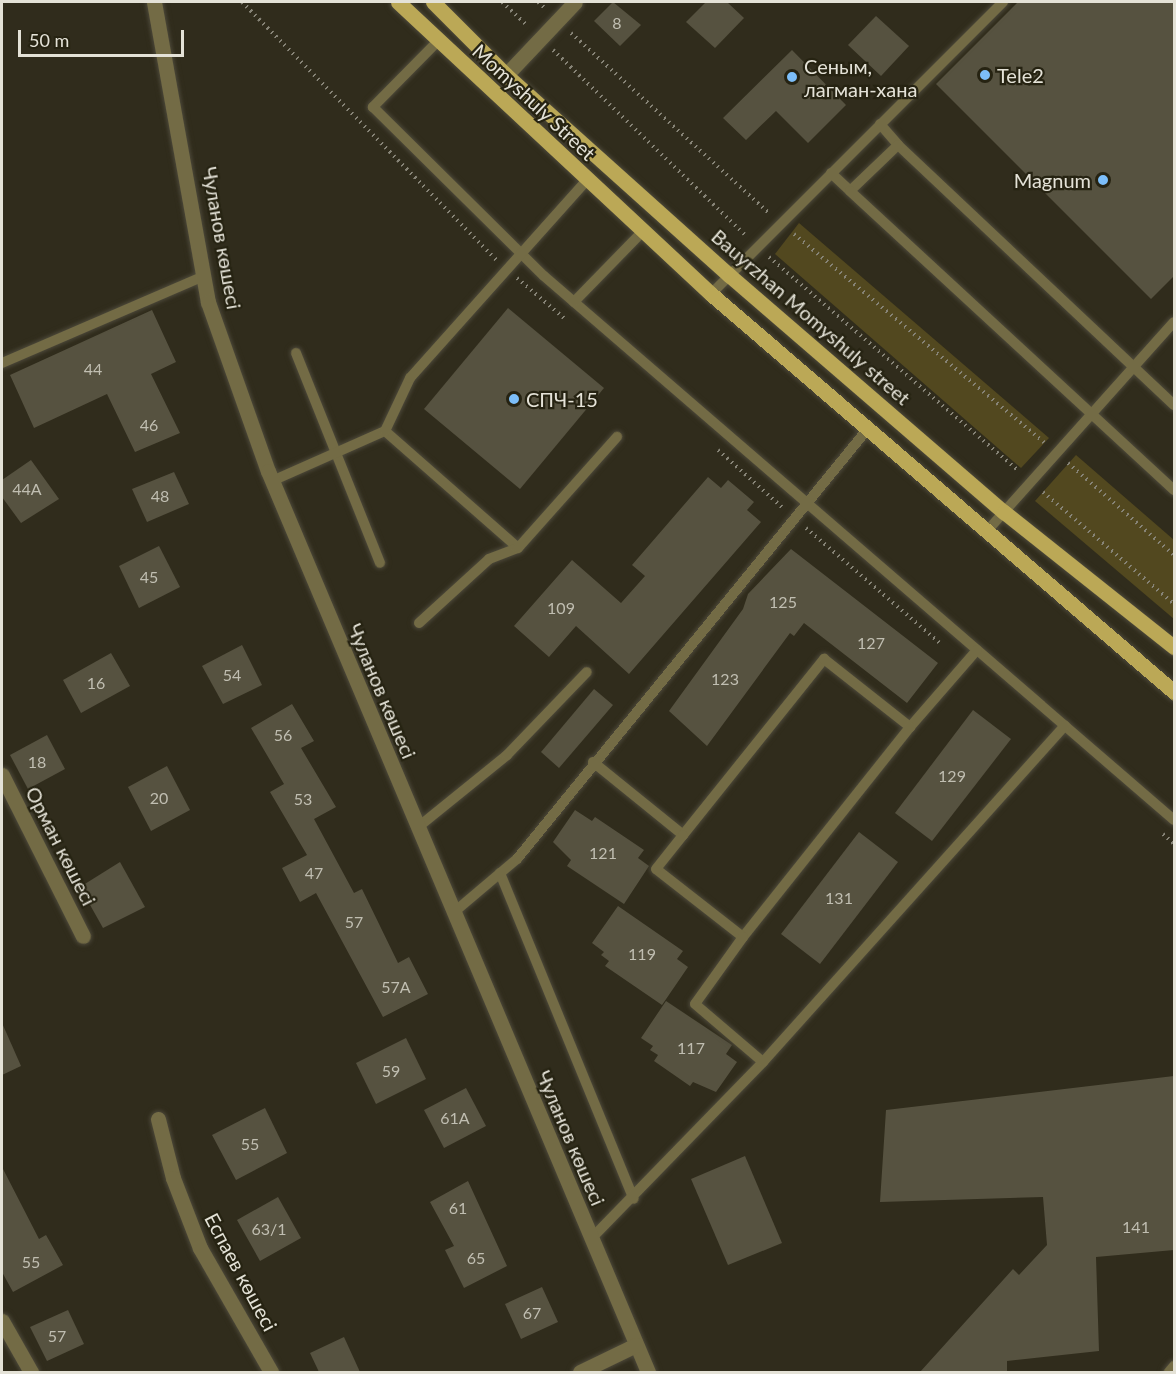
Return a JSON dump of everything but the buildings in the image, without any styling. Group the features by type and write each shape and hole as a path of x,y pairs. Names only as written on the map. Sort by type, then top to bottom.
{"main road":[{"name":"Momyshuly Street","path":"398,2 643,231"},
{"name":"Bauyrzhan Momyshuly street","path":"433,2 506,75 729,275 1004,512 1174,647"},
{"path":"643,231 866,431 987,531 1174,692"}],"street":[{"name":"Чуланов көшесі","path":"154,2 208,302 272,481 648,1372"},
{"path":"506,75 575,2"},
{"name":"Орман көшесі","path":"2,775 83,936"},
{"name":"Еспаев көшесі","path":"158,1119 173,1178 200,1248 271,1372"},
{"path":"2,1321 31,1372"},
{"path":"580,1372 636,1345"}],"lane":[{"path":"711,294 779,222 1003,2"},
{"path":"438,41 373,108 574,302 1174,820"},
{"path":"880,124 898,145 1131,367 1174,405"},
{"path":"850,191 898,145"},
{"path":"831,173 1089,415 1174,490"},
{"path":"272,481 385,431 410,378 587,180"},
{"path":"574,302 643,231"},
{"path":"2,363 204,276"},
{"path":"987,531 1131,367 1174,323"},
{"path":"296,353 380,563"},
{"path":"385,431 518,548"},
{"path":"453,914 500,873 805,501 866,431"},
{"path":"419,623 489,559 518,548 617,437"},
{"path":"763,1062 695,1004 742,937 910,727 977,650"},
{"path":"742,937 656,869 683,835 824,659 910,727"},
{"path":"417,828 507,755 587,672"},
{"path":"591,1239 634,1199 763,1062 1065,726"},
{"path":"592,762 683,835"},
{"path":"500,873 580,1078 634,1199"},
{"path":"1169,1372 1174,1366"}],"path":[{"path":"502,2 756,246 1174,604"},
{"path":"538,2 779,222 1056,453 1174,555"}],"shaded area":[{"path":"799,223 1049,438 1021,468 775,254"},
{"path":"1076,455 1174,540 1174,619 1035,501"}],"place":[{"name":"Tele2","path":"985,75"},
{"name":"Сеным, лагман-хана","path":"792,77"},
{"name":"Magnum","path":"1103,180"},
{"name":"СПЧ-15","path":"514,399"}]}
